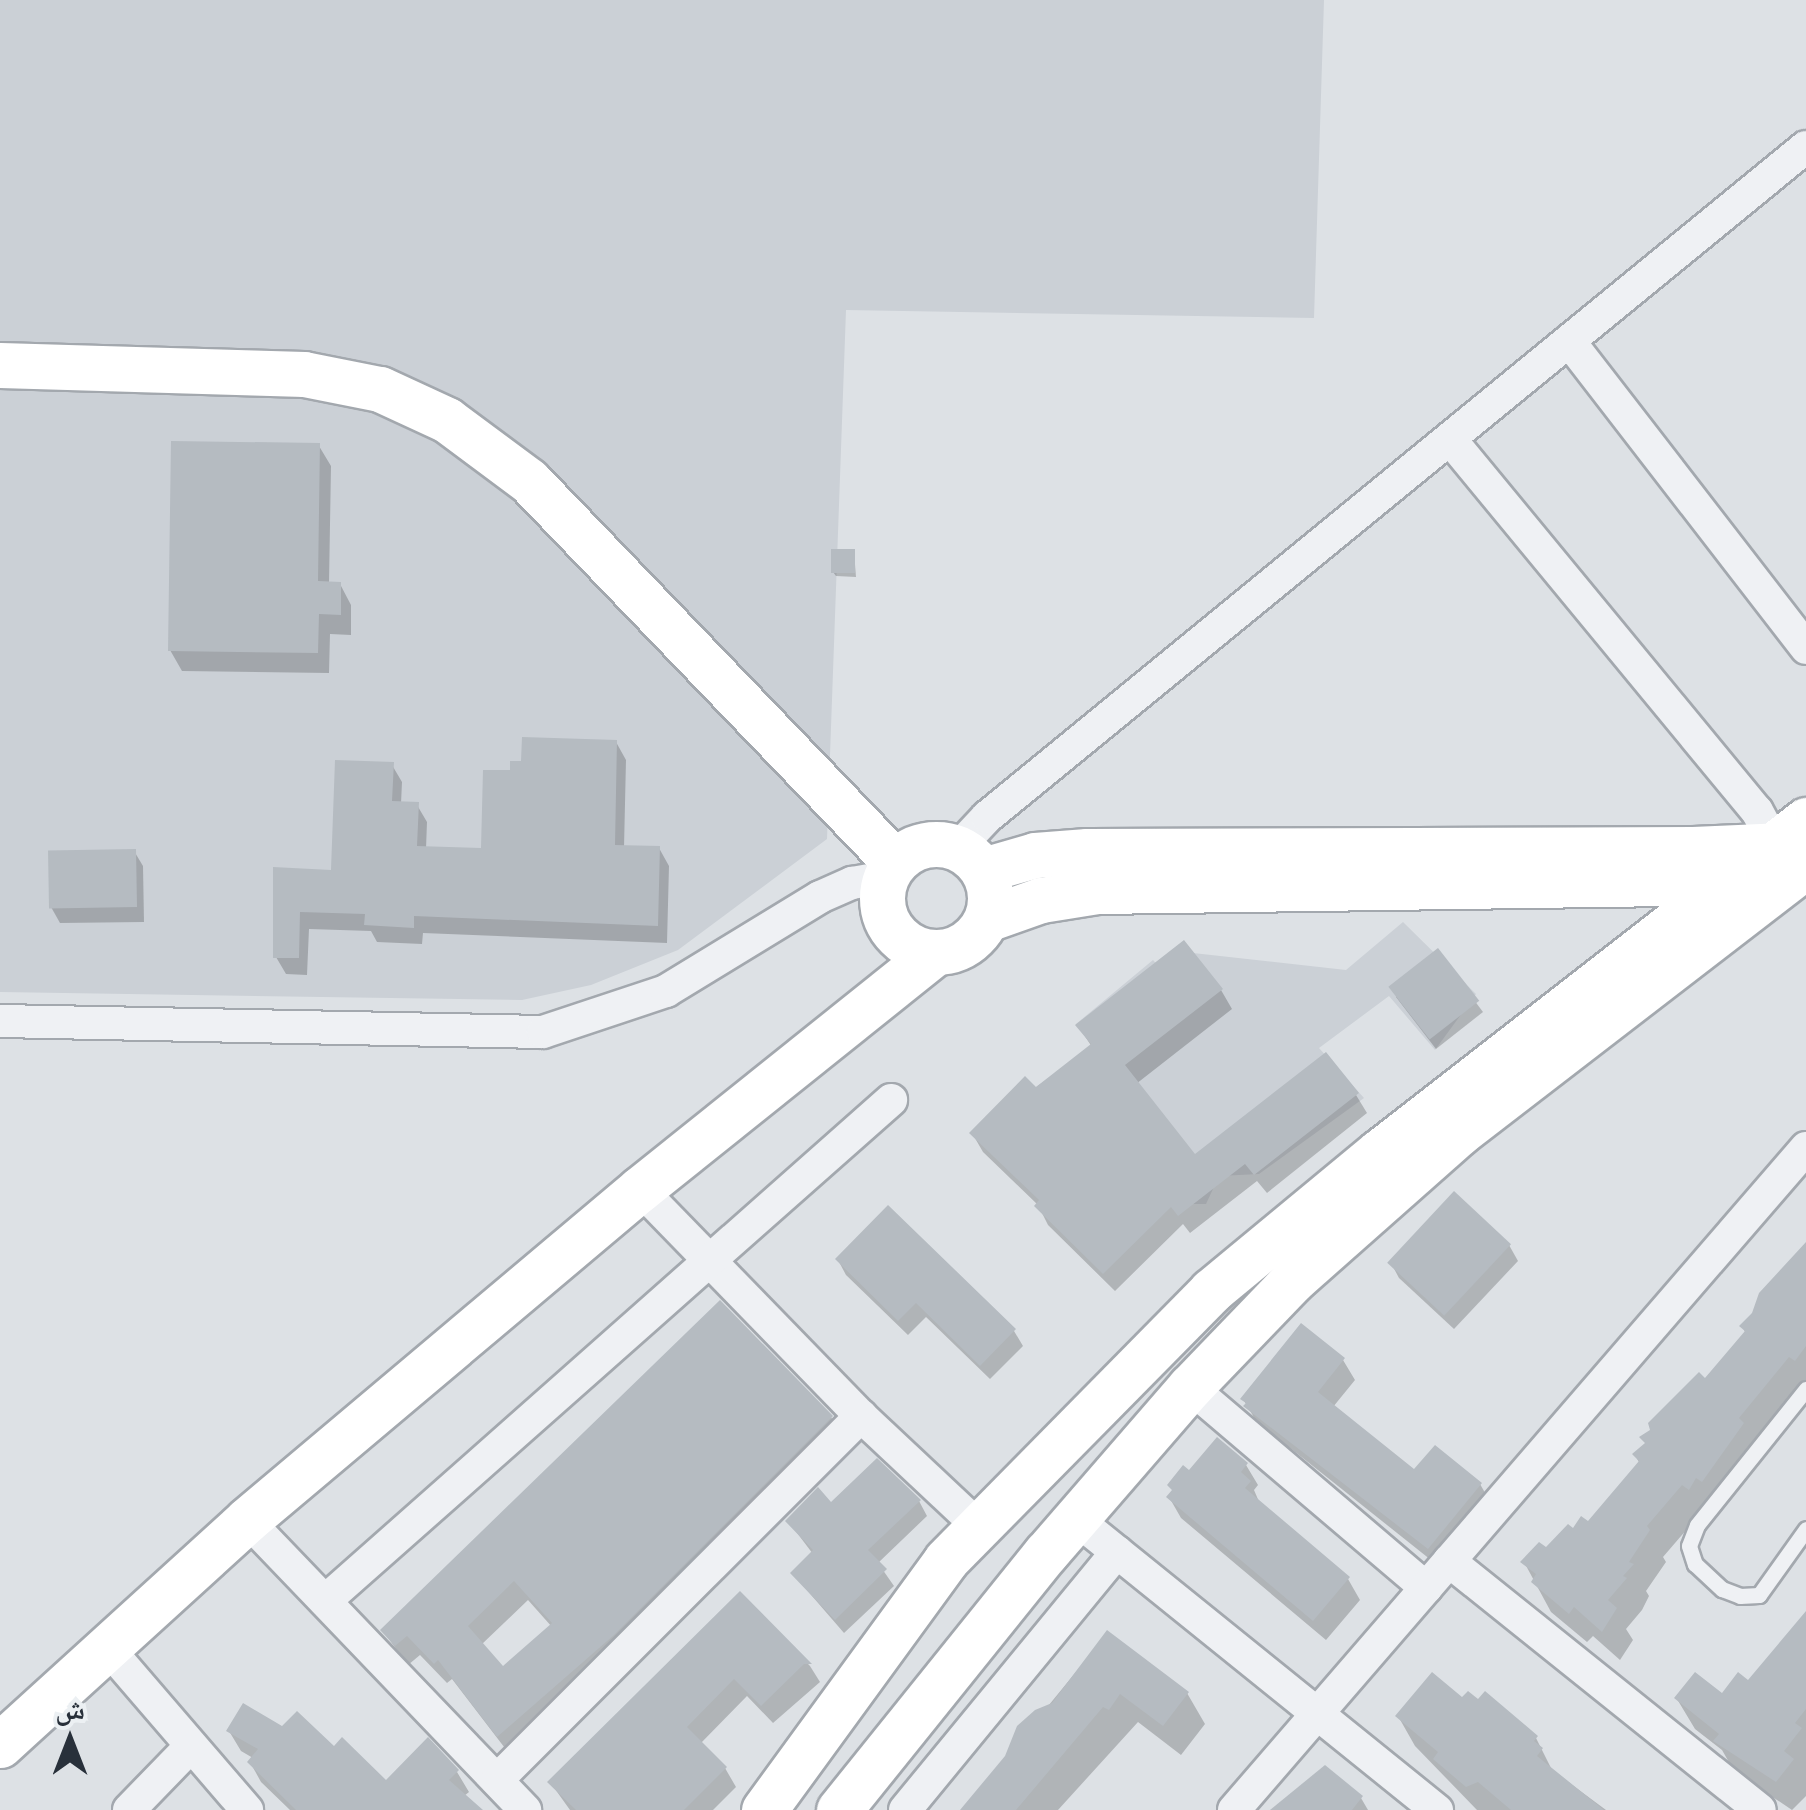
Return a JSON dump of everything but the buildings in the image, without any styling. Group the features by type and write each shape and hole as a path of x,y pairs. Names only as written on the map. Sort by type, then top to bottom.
{"street":[{"path":"971,859 987,816 1806,147"},
{"path":"1569,341 1806,648"},
{"path":"0,365 304,374 380,389 448,420 530,481 890,869"},
{"path":"1450,439 1798,857"},
{"path":"0,1022 543,1032 666,991 820,896 890,869 924,845 971,859 1087,851 1693,849 1798,857"},
{"path":"764,1810 916,1596 976,1524 1224,1279 1351,1174 1730,882 1798,857"},
{"path":"839,1810 1076,1518 1190,1388 1293,1280 1402,1180 1798,857"},
{"path":"971,859 990,886 987,918"},
{"path":"890,869 882,910 889,926 909,946 936,953"},
{"path":"0,1745 247,1520 640,1189 868,1004 936,953 966,943 987,918 1040,900 1096,891 1730,882"},
{"path":"868,1004 883,966 889,926"},
{"path":"325,1601 891,1100"},
{"path":"1234,1810 1806,1148"},
{"path":"640,1189 861,1416 976,1524"},
{"path":"1190,1388 1426,1588"},
{"path":"498,1780 861,1416"},
{"path":"1076,1518 1437,1810"},
{"path":"247,1520 526,1810"},
{"path":"905,1810 1118,1552"},
{"path":"1449,1561 1760,1810"},
{"path":"106,1645 247,1810"},
{"path":"129,1810 192,1746"}],"lane":[{"path":"1806,1388 1698,1525 1689,1546 1695,1564 1722,1588 1740,1596 1758,1595 1806,1529"}],"shaded area":[{"path":"0,0 1324,0 1314,318 846,310 827,839 678,950 591,985 522,1000 0,992"},
{"path":"1403,922 1476,994 1435,1050 1389,996 1319,1048 1364,1098 1259,1174 1219,1176 1206,1204 1187,1204 1090,1037 1076,1024 1153,960 1161,969 1184,952 1346,970"}]}
